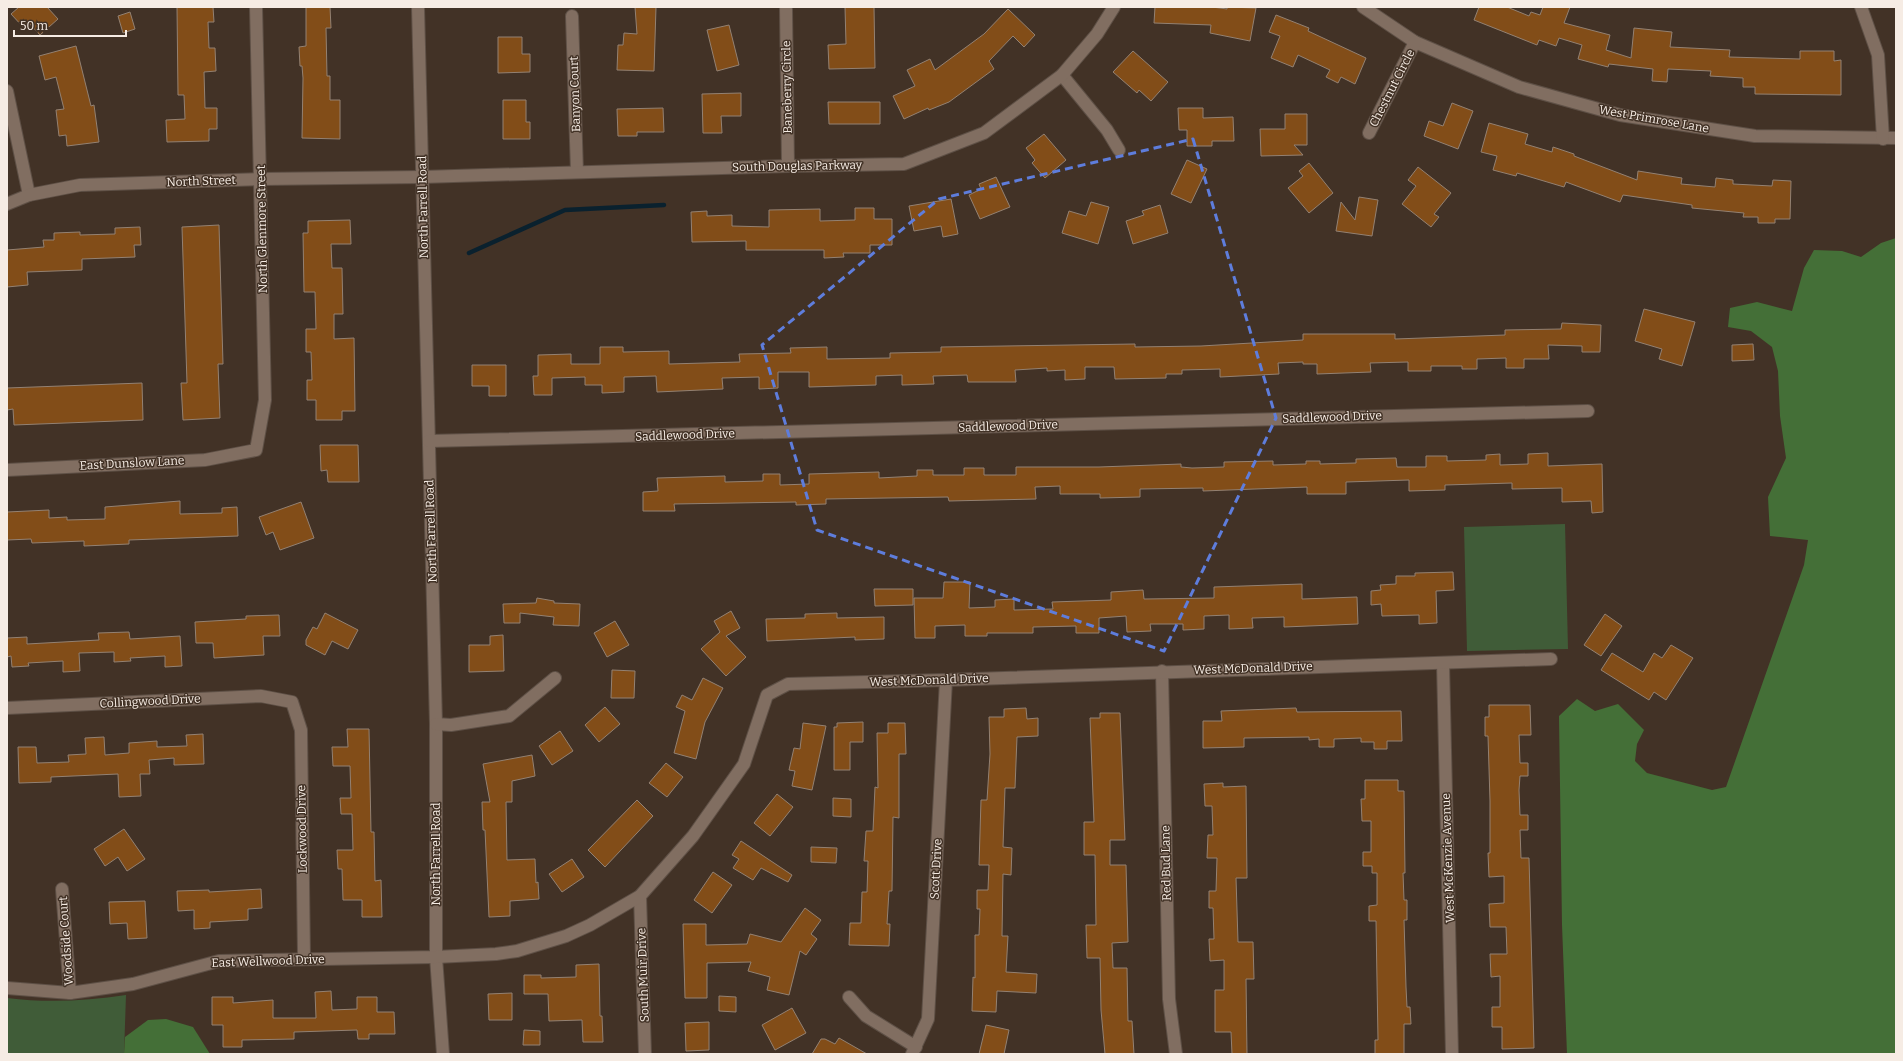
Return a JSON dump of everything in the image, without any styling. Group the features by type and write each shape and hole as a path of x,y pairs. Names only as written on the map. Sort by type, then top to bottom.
{"street":[{"name":"North Glenmore Street","path":"256,7 265,400 256,450"},
{"name":"North Farrell Road","path":"418,7 436,724 436,957 443,1054"},
{"name":"South Douglas Parkway","path":"422,177 904,164 984,133 1062,75 1097,34 1114,7"},
{"name":"West Primrose Lane","path":"1363,7 1415,42 1519,87 1620,115 1755,136 1896,138"},
{"path":"1861,7 1878,55 1883,139"},
{"name":"Baneberry Circle","path":"786,9 788,166"},
{"name":"Banyon Court","path":"572,16 577,172"},
{"name":"Chestnut Circle","path":"1369,133 1415,42"},
{"path":"1062,75 1107,130 1119,150"},
{"path":"7,91 29,196"},
{"name":"North Street","path":"7,204 29,196 80,186 261,179 422,177"},
{"name":"Saddlewood Drive","path":"429,441 1588,411"},
{"name":"East Dunslow Lane","path":"7,470 205,460 256,450"},
{"name":"West McDonald Drive","path":"436,957 496,954 517,951 540,945 590,925 640,896 693,836 744,764 767,695 788,684 1551,659"},
{"name":"West McKenzie Avenue","path":"1443,662 1452,1054"},
{"name":"Red Bud Lane","path":"1162,671 1169,999 1176,1054"},
{"path":"436,724 450,725 509,716 555,678"},
{"name":"Scott Drive","path":"914,1051 928,1019 946,680"},
{"name":"Collingwood Drive","path":"7,708 261,696 292,702"},
{"name":"Lockwood Drive","path":"292,702 301,730 304,958"},
{"name":"Woodside Court","path":"62,889 70,993"},
{"name":"South Muir Drive","path":"640,896 645,1054"},
{"name":"East Wellwood Drive","path":"7,988 70,993 133,984 219,960 436,957"},
{"path":"849,997 866,1016 914,1051"}],"highlighted area":[{"path":"1193,139 1276,418 1164,651 817,530 762,345 939,199"}],"green space":[{"path":"1896,238 1896,1054 1567,1054 1562,925 1559,716 1577,699 1595,711 1618,704 1644,730 1637,744 1635,761 1647,773 1712,790 1726,787 1804,565 1808,540 1770,536 1768,497 1786,458 1780,416 1778,371 1772,347 1751,331 1728,327 1730,308 1757,302 1792,311 1804,268 1814,250 1842,251 1861,257 1881,243"},
{"path":"1565,524 1568,649 1467,651 1464,527"},
{"path":"126,995 124,1054 7,1054 7,998 22,1000 66,1001"},
{"path":"166,1019 193,1027 210,1054 124,1054 125,1037 148,1020"}],"building":[{"path":"19,7 47,7 58,19 40,35 28,22 23,27 11,14"},
{"path":"177,7 213,7 214,22 208,22 209,48 215,48 216,71 204,72 205,108 217,108 217,129 209,129 209,141 167,142 166,120 185,119 184,95 178,95"},
{"path":"306,7 330,7 331,28 326,28 327,76 330,76 330,100 340,100 340,139 302,138 303,78 302,66 300,66 299,47 306,46"},
{"path":"635,7 656,7 654,71 617,70 618,45 623,45 624,33 637,34"},
{"path":"845,7 874,7 875,68 829,69 828,45 846,44"},
{"path":"1155,7 1212,7 1227,9 1227,7 1256,8 1250,41 1210,33 1211,25 1154,23"},
{"path":"1479,7 1507,7 1529,16 1531,12 1540,15 1543,7 1570,7 1564,23 1610,35 1606,50 1631,58 1634,28 1672,32 1670,47 1730,50 1729,57 1800,59 1800,51 1834,51 1834,61 1841,60 1841,95 1755,94 1755,87 1743,87 1743,78 1710,76 1711,71 1668,69 1667,82 1652,81 1653,69 1609,64 1608,67 1578,59 1582,45 1559,38 1556,46 1539,40 1537,45 1474,20"},
{"path":"1008,9 1035,35 1024,47 1013,36 989,61 994,69 949,102 929,110 928,108 904,119 893,96 915,86 907,70 930,59 935,70 984,34"},
{"path":"130,12 135,29 123,33 118,16"},
{"path":"1276,15 1309,28 1308,31 1366,58 1355,84 1341,77 1338,83 1326,77 1330,70 1298,55 1293,67 1271,58 1280,36 1269,32"},
{"path":"729,25 739,65 717,71 707,30"},
{"path":"498,37 522,37 522,54 530,54 530,72 498,73"},
{"path":"76,46 91,106 94,105 99,142 67,146 66,135 59,136 56,110 64,109 56,77 45,80 39,56"},
{"path":"1133,51 1168,82 1151,101 1139,90 1137,93 1113,72"},
{"path":"741,93 741,116 721,116 722,133 703,133 702,94"},
{"path":"503,100 526,100 526,122 530,122 530,139 503,139"},
{"path":"828,102 880,102 880,124 829,124"},
{"path":"1452,103 1473,111 1458,149 1424,136 1429,121 1443,126"},
{"path":"663,108 664,132 637,132 637,136 618,136 617,109"},
{"path":"1178,108 1203,108 1203,118 1233,117 1234,141 1212,141 1212,146 1187,146 1187,130 1179,130"},
{"path":"1285,114 1307,114 1307,145 1294,145 1303,155 1261,156 1260,129 1285,129"},
{"path":"1489,123 1528,134 1525,144 1552,152 1553,147 1637,180 1638,171 1682,178 1681,184 1715,187 1716,178 1733,180 1733,184 1772,186 1773,180 1791,181 1790,219 1775,219 1775,223 1758,223 1758,217 1743,217 1744,213 1692,208 1692,205 1623,195 1620,202 1566,182 1564,187 1517,173 1516,176 1493,170 1497,156 1481,152"},
{"path":"1044,134 1066,160 1045,178 1032,163 1035,160 1026,148"},
{"path":"1187,160 1207,169 1191,203 1171,194"},
{"path":"1309,163 1333,193 1309,213 1288,188 1303,176 1299,171"},
{"path":"1418,167 1451,193 1434,214 1439,217 1431,227 1402,204 1416,186 1408,180"},
{"path":"996,177 1010,207 980,219 969,195 981,189 979,184"},
{"path":"1359,197 1378,200 1372,236 1336,231 1341,202 1355,220"},
{"path":"951,199 958,234 943,237 941,226 914,231 909,206"},
{"path":"1091,202 1109,207 1098,244 1062,233 1069,211 1086,216"},
{"path":"1160,205 1168,233 1133,244 1126,221 1144,215 1142,211"},
{"path":"855,208 874,208 874,219 892,219 892,245 870,245 870,253 843,253 844,257 824,258 824,250 746,250 746,241 692,242 691,212 707,211 707,216 732,215 732,226 769,227 769,210 820,209 820,221 855,220"},
{"path":"350,220 351,244 331,244 332,268 342,268 343,314 334,314 334,339 354,338 355,411 342,411 342,420 316,420 316,400 307,400 307,380 312,380 311,352 306,352 306,329 316,329 315,292 304,292 303,233 308,233 308,221"},
{"path":"219,225 223,364 218,364 220,418 183,420 181,383 187,383 182,227"},
{"path":"140,227 141,245 134,245 135,257 82,259 82,270 27,272 28,285 7,287 7,250 44,247 43,240 54,240 54,233 80,232 80,235 115,234 115,228"},
{"path":"1644,309 1695,322 1682,366 1659,359 1662,349 1635,341"},
{"path":"1562,323 1601,325 1600,352 1582,352 1582,346 1548,345 1549,359 1524,359 1524,368 1506,368 1506,358 1477,359 1477,369 1462,369 1462,366 1431,366 1431,371 1408,371 1408,362 1370,363 1371,372 1317,374 1317,364 1303,364 1303,362 1278,363 1279,374 1220,377 1220,369 1182,370 1182,374 1166,374 1166,378 1115,379 1114,367 1085,367 1085,379 1065,380 1065,370 1047,371 1047,368 1015,370 1016,382 968,382 967,375 933,376 934,384 902,385 902,375 876,376 876,385 809,387 809,372 778,372 778,388 759,389 759,377 722,378 723,389 657,392 656,376 624,377 624,392 602,393 602,385 585,385 585,377 552,378 552,395 534,395 533,376 538,376 538,355 571,354 571,364 600,364 600,347 623,347 623,352 669,351 669,364 740,362 739,354 791,353 790,348 827,347 827,359 890,358 890,353 941,352 941,347 1135,344 1135,347 1201,346 1303,340 1303,334 1395,334 1395,339 1505,335 1505,330 1561,329"},
{"path":"1753,344 1754,360 1732,361 1732,345"},
{"path":"472,365 506,365 506,396 489,396 489,386 472,386"},
{"path":"142,383 143,420 14,425 13,409 7,410 7,388"},
{"path":"320,445 358,445 359,482 328,482 327,470 321,471"},
{"path":"1548,453 1548,466 1602,464 1603,512 1592,513 1591,501 1562,502 1562,488 1512,489 1512,483 1445,485 1445,490 1409,491 1409,480 1346,482 1346,494 1307,494 1307,487 1203,491 1203,488 1140,489 1140,497 1100,498 1100,494 1060,494 1060,486 1035,487 1036,499 949,501 948,497 826,499 826,504 796,505 796,502 674,504 675,511 643,511 643,492 658,491 657,478 725,476 725,482 763,481 763,474 780,474 780,485 809,484 809,474 879,472 879,478 917,476 917,470 933,470 933,475 964,475 964,468 984,468 984,475 1016,475 1016,467 1099,467 1181,464 1181,467 1192,468 1224,467 1224,462 1273,461 1273,465 1306,464 1306,461 1320,461 1320,464 1356,463 1356,459 1396,458 1397,467 1426,467 1426,456 1447,456 1447,461 1486,460 1486,455 1500,454 1500,465 1528,464 1528,454"},
{"path":"180,501 180,514 222,513 222,508 237,507 238,536 129,540 129,544 84,546 84,541 32,543 31,539 7,540 7,512 49,510 49,518 67,517 67,520 105,519 105,507"},
{"path":"301,502 314,538 280,550 273,532 266,535 259,517"},
{"path":"1453,572 1454,590 1436,591 1437,623 1419,624 1419,615 1382,616 1381,604 1371,605 1371,591 1381,590 1380,585 1396,584 1396,576 1415,576 1415,573"},
{"path":"944,582 970,582 969,608 995,607 995,600 1014,599 1014,610 1053,609 1052,602 1111,600 1111,592 1143,590 1144,599 1214,598 1214,587 1302,584 1302,599 1357,597 1358,624 1284,627 1284,617 1252,618 1253,628 1229,629 1229,615 1204,616 1204,629 1183,630 1183,624 1150,624 1151,631 1127,632 1126,616 1099,618 1099,633 1076,633 1076,626 1033,627 1033,633 987,633 987,636 965,636 965,625 935,626 935,638 915,638 914,598 943,598"},
{"path":"874,589 913,589 913,605 875,606"},
{"path":"537,598 554,601 554,603 580,604 579,626 553,625 554,617 520,613 520,623 504,623 503,604 536,603"},
{"path":"731,611 740,628 726,636 746,657 726,676 701,649 720,632 714,621"},
{"path":"325,613 358,630 348,649 332,641 325,655 306,645 306,640 313,627 317,629"},
{"path":"837,613 837,618 884,617 884,639 855,640 855,637 767,641 766,619 805,618 805,614"},
{"path":"1605,614 1622,626 1601,656 1584,645"},
{"path":"279,615 280,636 263,636 264,655 214,658 213,643 196,643 195,622 246,619 246,616"},
{"path":"615,621 629,645 607,657 594,633"},
{"path":"129,632 130,639 180,636 182,666 165,667 165,656 130,658 131,661 114,662 114,652 79,653 80,671 63,672 63,661 28,663 29,666 12,667 11,656 7,657 7,638 27,637 27,644 99,640 98,633"},
{"path":"503,635 504,671 469,672 469,645 490,645 490,636"},
{"path":"1671,645 1693,658 1666,700 1654,692 1649,700 1601,670 1612,653 1643,672 1654,653 1662,658"},
{"path":"612,670 635,671 634,698 611,698"},
{"path":"703,678 723,688 705,722 696,759 674,753 685,711 676,707 682,695 692,700"},
{"path":"1489,705 1530,705 1531,735 1519,735 1520,763 1528,763 1528,776 1520,776 1519,790 1520,815 1528,815 1528,830 1520,830 1521,858 1529,858 1534,1048 1502,1049 1502,1027 1492,1027 1492,1007 1500,1007 1500,976 1491,977 1490,954 1507,954 1506,927 1490,927 1489,904 1504,903 1504,876 1489,877 1488,853 1490,853 1490,801 1488,736 1485,736 1485,717 1489,717"},
{"path":"605,707 620,724 599,742 585,725"},
{"path":"1026,708 1027,719 1038,718 1038,736 1017,737 1015,788 1005,788 1003,847 1012,848 1011,875 1003,874 1002,936 1008,936 1006,972 1037,974 1036,993 997,991 996,1012 972,1011 973,977 975,978 975,935 979,935 980,909 977,909 977,890 988,890 989,865 979,865 981,800 987,800 990,754 989,717 1004,717 1004,709"},
{"path":"1296,708 1297,712 1401,711 1402,741 1387,741 1387,749 1374,749 1374,742 1361,742 1361,738 1334,739 1334,747 1319,747 1319,739 1309,740 1309,737 1244,738 1244,747 1203,748 1203,721 1222,721 1221,711"},
{"path":"1100,713 1120,713 1125,840 1110,840 1110,865 1126,865 1128,942 1112,943 1113,968 1127,968 1128,1021 1132,1021 1134,1054 1105,1054 1101,1010 1100,958 1087,958 1086,925 1096,925 1095,855 1084,855 1084,822 1094,822 1090,718 1100,718"},
{"path":"863,722 863,742 850,742 850,770 834,770 834,727 837,727 837,723"},
{"path":"803,723 826,726 812,790 792,786 795,771 789,770 794,748 800,749"},
{"path":"888,723 905,723 906,754 899,754 899,818 893,817 892,891 889,891 887,924 890,924 889,946 849,945 850,923 861,923 862,892 867,892 868,861 864,861 866,831 873,831 875,787 878,788 877,733 888,733"},
{"path":"347,729 369,729 371,832 374,832 375,881 381,880 382,917 362,917 362,900 343,900 342,869 338,869 337,850 353,850 352,814 341,814 340,798 351,798 350,766 333,766 332,747 348,747"},
{"path":"560,731 573,751 552,765 539,746"},
{"path":"203,734 204,764 174,765 174,758 149,760 150,774 140,774 141,796 119,797 118,774 51,777 51,782 19,783 18,747 36,747 37,763 69,762 68,755 86,754 85,738 104,737 105,755 129,753 129,743 157,741 157,747 187,746 186,735"},
{"path":"532,755 535,776 512,781 512,802 506,802 507,860 535,859 536,883 538,882 539,899 510,901 510,916 489,917 485,830 483,830 482,802 490,802 483,764"},
{"path":"666,763 683,777 667,797 649,783"},
{"path":"1365,780 1398,780 1398,791 1404,791 1405,873 1403,873 1404,900 1407,900 1407,920 1404,920 1406,987 1407,1007 1410,1007 1411,1024 1404,1024 1404,1054 1375,1054 1375,1040 1378,1040 1376,921 1369,921 1369,906 1377,905 1377,873 1372,873 1372,866 1363,866 1363,852 1371,852 1371,821 1362,821 1361,799 1365,799"},
{"path":"1223,783 1223,787 1246,786 1247,878 1236,878 1238,942 1253,942 1254,979 1246,979 1247,1054 1232,1054 1231,1032 1215,1032 1215,990 1224,990 1224,960 1210,961 1209,939 1214,939 1213,908 1209,908 1209,891 1216,891 1217,858 1207,858 1208,835 1213,835 1212,806 1205,806 1204,784"},
{"path":"777,794 793,807 770,836 754,823"},
{"path":"833,798 851,799 851,817 833,816"},
{"path":"637,800 653,816 605,867 588,850"},
{"path":"124,829 145,859 127,871 118,857 105,866 94,849"},
{"path":"741,841 792,875 788,882 761,868 753,880 733,868 739,859 732,855"},
{"path":"811,847 837,848 836,863 811,862"},
{"path":"572,859 584,877 562,892 549,874"},
{"path":"713,872 732,885 712,913 694,900"},
{"path":"261,889 262,908 248,909 248,920 210,922 210,928 194,929 194,910 178,911 177,891 209,890 209,892"},
{"path":"145,901 147,938 128,939 127,923 110,924 109,902"},
{"path":"805,908 821,920 811,934 817,939 806,955 800,951 789,995 767,990 770,977 748,971 751,962 707,963 707,998 685,998 683,924 706,924 706,945 747,944 750,934 781,942"},
{"path":"599,964 600,1016 602,1016 603,1042 583,1042 582,1020 549,1021 548,994 524,994 524,975 541,975 541,978 576,977 576,965"},
{"path":"331,991 332,1010 357,1009 357,997 377,997 377,1012 394,1012 395,1034 369,1034 369,1039 358,1039 357,1030 294,1032 294,1039 242,1040 242,1047 223,1047 223,1025 212,1025 212,997 233,997 233,1003 273,1000 273,1018 316,1018 315,992"},
{"path":"512,993 512,1020 489,1020 488,994"},
{"path":"719,996 736,997 736,1012 719,1011"},
{"path":"792,1008 806,1033 775,1050 762,1025"},
{"path":"709,1022 709,1050 686,1051 685,1023"},
{"path":"986,1025 1009,1030 1004,1054 979,1054"},
{"path":"524,1030 540,1031 540,1045 523,1045"},
{"path":"839,1038 867,1054 812,1054 821,1039 825,1039 835,1044"}],"waterway":[{"path":"469,253 565,210 664,205"}]}
